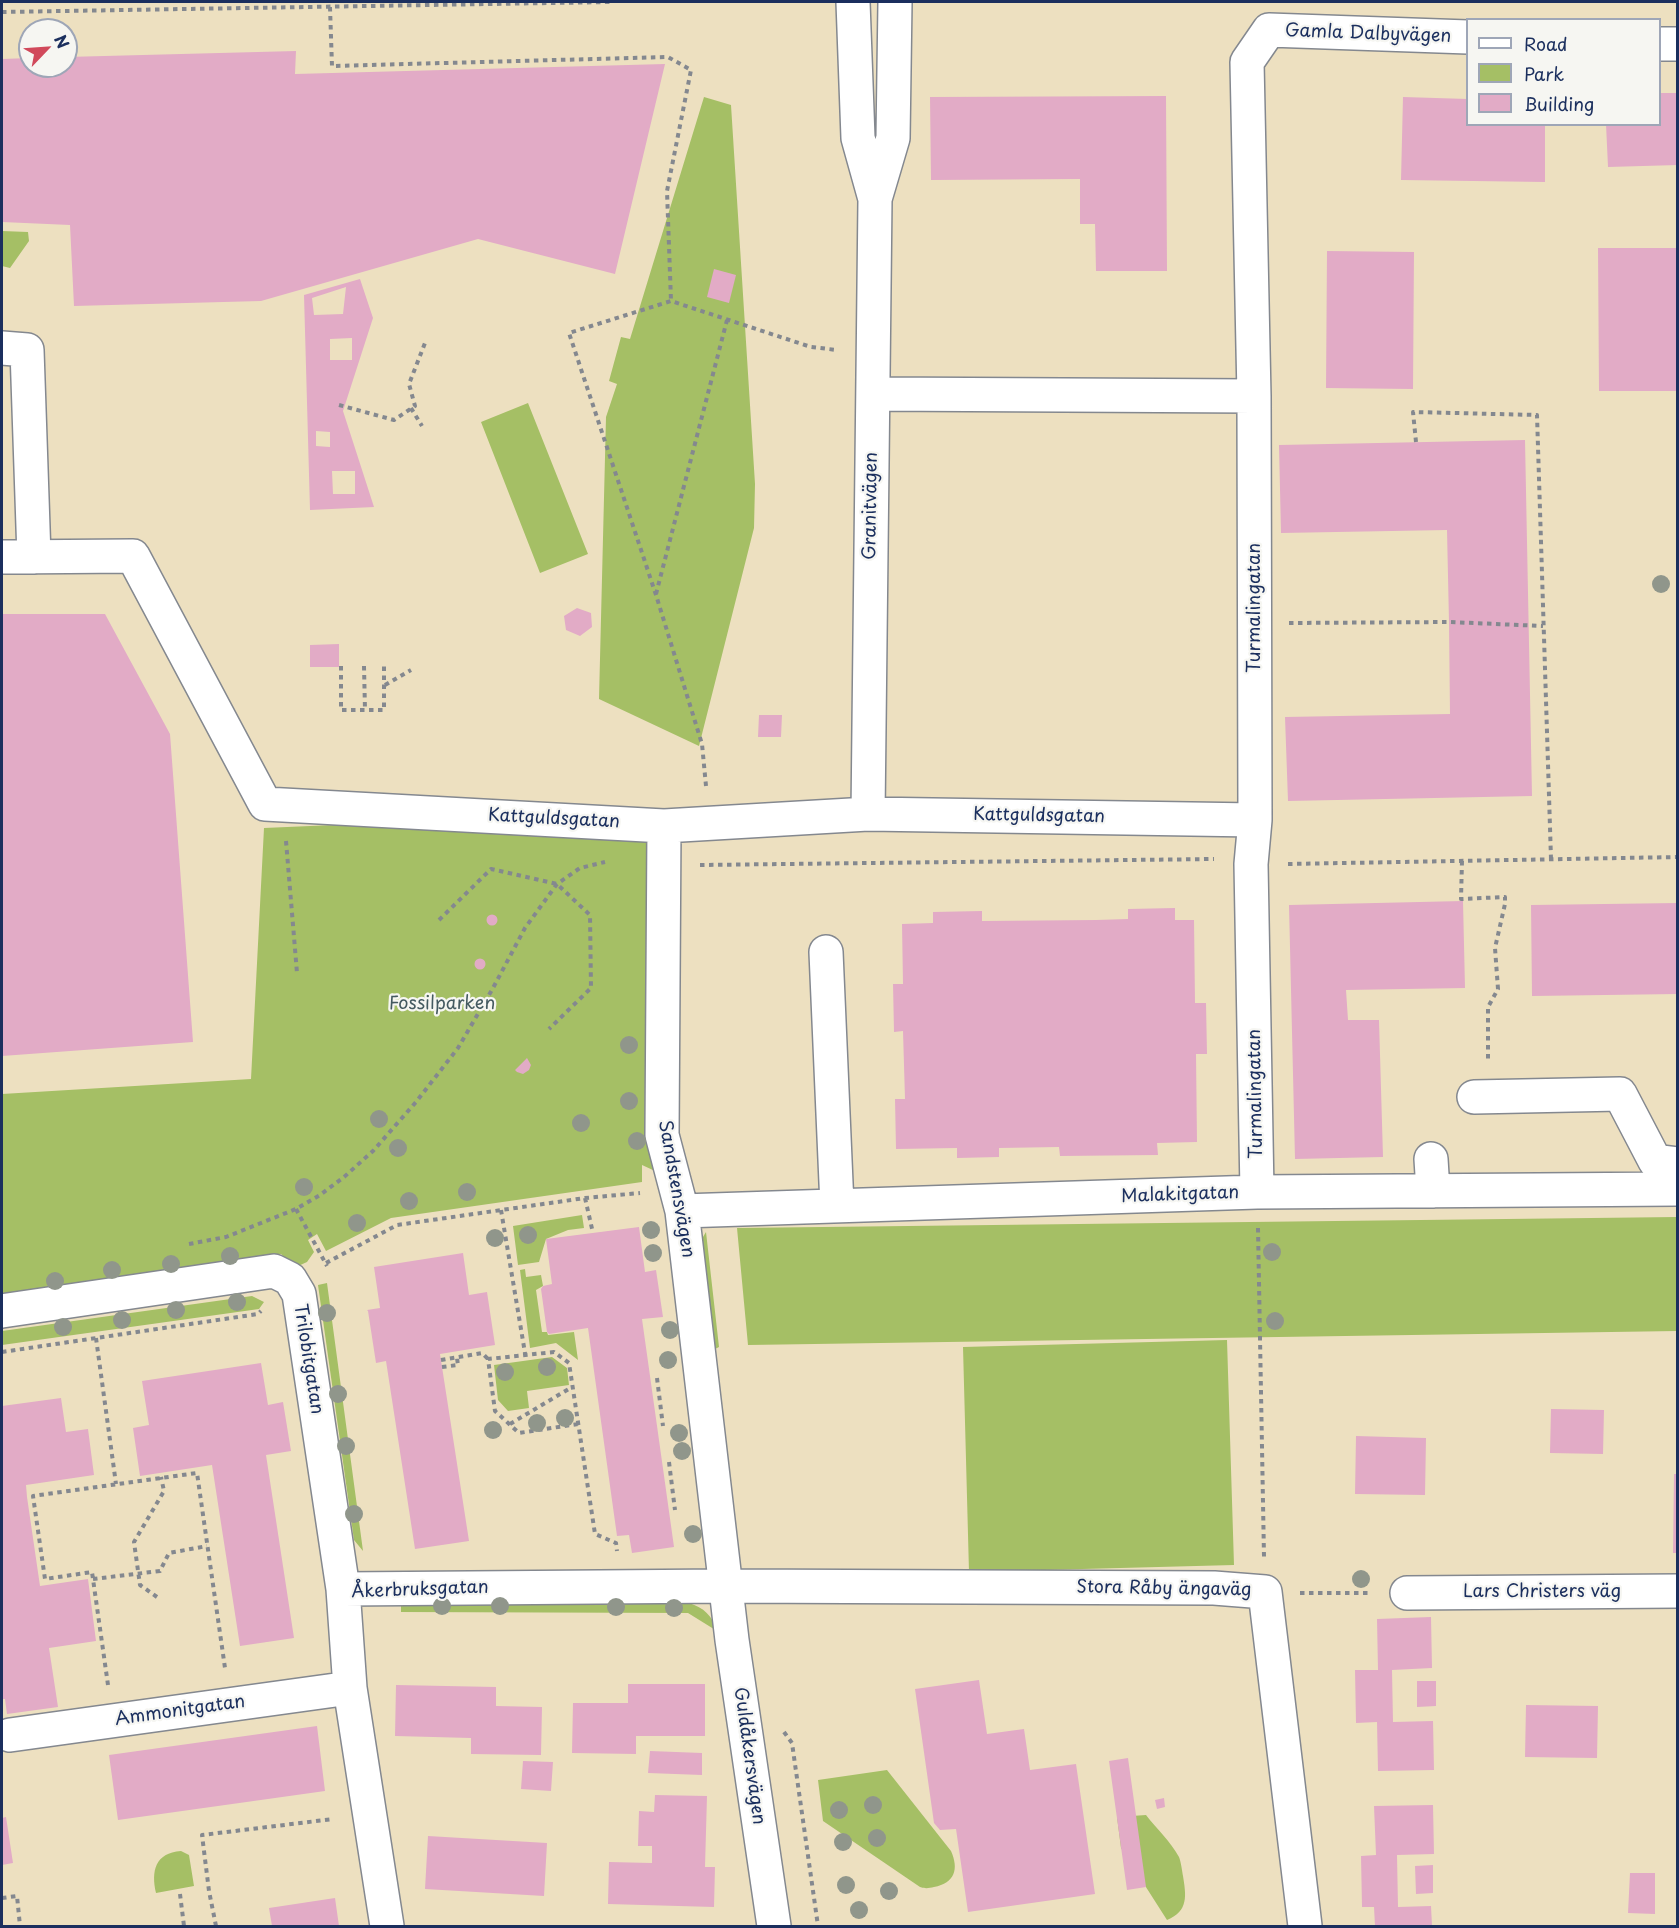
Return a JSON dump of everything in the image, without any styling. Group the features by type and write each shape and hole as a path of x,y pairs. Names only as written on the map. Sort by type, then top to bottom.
{"street":[{"name":"Granitvägen","path":"853,2 858,138 875,199"},
{"name":"Granitvägen","path":"868,814 875,199 893,138 895,2"},
{"name":"Gamla Dalbyvägen","path":"1269,30 1466,37"},
{"name":"Turmalingatan","path":"1257,1192 1251,864 1255,820 1254,396 1247,62 1269,30"},
{"path":"1661,44 1677,44"},
{"path":"2,348 27,350 34,557"},
{"path":"873,394 1254,396"},
{"name":"Kattguldsgatan","path":"2,557 134,556 266,804 664,826 868,814 1255,820"},
{"name":"Sandstensvägen","path":"664,826 676,863 662,1135 682,1211 726,1586"},
{"path":"826,952 837,1206"},
{"path":"1481,1096 1620,1094 1655,1161 1677,1164"},
{"path":"1431,1159 1433,1191"},
{"name":"Malakitgatan","path":"682,1211 1257,1192 1677,1189"},
{"name":"Trilobitgatan","path":"2,1311 274,1271 290,1279 299,1294 343,1589"},
{"name":"Stora Råby ängaväg","path":"726,1586 1215,1588 1265,1592 1305,1926"},
{"name":"Åkerbruksgatan","path":"387,1926 350,1688 343,1589 726,1586"},
{"name":"Guldåkersvägen","path":"726,1586 774,1926"},
{"name":"Lars Christers väg","path":"1407,1593 1677,1591"},
{"name":"Ammonitgatan","path":"10,1735 350,1688"}],"path":[{"path":"2,12 612,2"},
{"path":"330,6 332,66 668,57 691,69 668,191 671,301"},
{"path":"706,794 702,744 656,595 569,333 671,301 811,347 873,354"},
{"path":"656,595 728,320"},
{"path":"339,405 394,420 415,406 409,384 425,343"},
{"path":"411,408 423,426"},
{"path":"1416,442 1413,412 1537,415 1551,859"},
{"path":"1288,623 1449,622 1543,627"},
{"path":"341,666 341,710 384,710 384,666"},
{"path":"364,666 365,710"},
{"path":"385,685 411,670"},
{"path":"283,804 297,973"},
{"path":"187,1244 226,1237 296,1209 320,1195 366,1158 416,1102 458,1048 525,928 557,884 580,867 608,861 676,863 1245,859 1251,864 1677,857"},
{"path":"1462,861 1461,899 1505,897 1495,948 1498,989 1488,1007 1481,1096"},
{"path":"439,920 490,869 557,884 590,915 591,988 549,1029"},
{"path":"290,1279 397,1225 585,1198 653,1191 682,1211"},
{"path":"1257,1192 1265,1592 1407,1593"},
{"path":"585,1198 593,1233"},
{"path":"296,1209 327,1262 328,1274"},
{"path":"501,1210 525,1353"},
{"path":"96,1338 116,1484"},
{"path":"488,1359 525,1353 554,1352 569,1363 595,1534 616,1543 621,1588"},
{"path":"441,1360 482,1353 488,1359 495,1411 519,1433 578,1424"},
{"path":"442,1367 458,1365 457,1358"},
{"path":"657,1378 663,1426"},
{"path":"510,1425 572,1387"},
{"path":"669,1462 674,1486 675,1510"},
{"path":"113,1720 92,1572 45,1579 33,1496 197,1473 230,1704"},
{"path":"157,1597 140,1585 134,1542 164,1491 161,1478"},
{"path":"93,1579 160,1570 169,1553 207,1546"},
{"path":"783,1723 784,1733 792,1743 818,1926"},
{"path":"216,1926 202,1835 369,1815"},
{"path":"180,1894 184,1926"},
{"path":"2,1898 17,1896 20,1926"}],"green space":[{"path":"704,97 731,105 755,484 754,528 699,746 599,699 606,417 617,384 609,381 621,337 630,339"},
{"path":"2,231 28,232 29,241 10,268 2,266"},
{"path":"528,403 588,554 540,573 481,422"},
{"name":"Fossilparken","path":"681,810 679,1182 642,1165 642,1182 391,1218 326,1251 317,1234 308,1240 314,1252 307,1262 296,1267 281,1254 2,1295 2,1094 251,1079 264,828"},
{"path":"582,1215 584,1228 568,1230 546,1239 539,1262 518,1265 513,1226"},
{"path":"1677,1217 1677,1331 748,1345 737,1228"},
{"path":"706,1232 719,1347 713,1350 700,1242"},
{"path":"525,1269 526,1277 541,1275 543,1286 536,1290 542,1332 547,1332 548,1335 574,1332 578,1360 556,1343 530,1348 520,1270"},
{"path":"327,1283 363,1551 354,1540 318,1285"},
{"path":"252,1296 264,1302 259,1309 2,1345 2,1331"},
{"path":"1227,1340 1234,1565 969,1572 963,1347"},
{"path":"552,1357 567,1368 569,1385 527,1391 529,1408 508,1411 498,1400 494,1365"},
{"path":"401,1602 689,1603 707,1613 717,1631 688,1613 401,1612"},
{"path":"887,1770 951,1851 955,1869 951,1879 947,1882 927,1888 920,1887 823,1821 818,1780"},
{"path":"1146,1815 1172,1846 1181,1864 1185,1890 1183,1907 1167,1920 1121,1848 1117,1817"},
{"path":"181,1851 189,1855 194,1886 156,1893 154,1877 157,1864 165,1855"}],"building":[{"path":"296,51 295,74 665,64 615,274 478,239 261,301 74,306 70,225 2,222 2,59 18,58 18,78 78,78 78,57"},
{"path":"1661,93 1678,93 1678,165 1608,167 1606,126 1661,126"},
{"path":"1166,96 1167,271 1096,271 1095,224 1080,224 1080,179 931,180 930,97"},
{"path":"1403,97 1466,99 1466,126 1545,126 1545,182 1401,180"},
{"path":"1598,248 1678,248 1678,391 1599,391"},
{"path":"1327,251 1414,252 1413,389 1326,388"},
{"path":"714,269 736,275 729,303 707,297"},
{"path":"360,279 373,318 343,411 374,507 310,510 304,295","holes":["346,287 343,314 314,315 312,298","352,338 352,360 330,360 330,339","316,431 330,432 330,447 316,446","332,471 355,471 355,494 333,494"]},
{"path":"1525,440 1532,796 1288,801 1285,717 1450,714 1447,530 1281,533 1279,445"},
{"path":"577,608 591,613 592,627 580,636 566,630 564,616"},
{"path":"2,614 105,614 170,734 193,1042 2,1056"},
{"path":"339,644 339,667 310,667 310,645"},
{"path":"759,715 782,715 781,737 758,737"},
{"path":"1463,901 1465,988 1346,990 1348,1020 1379,1020 1383,1157 1295,1159 1289,905"},
{"path":"1678,903 1678,994 1532,996 1531,905"},
{"path":"1175,908 1175,920 1194,920 1195,1003 1206,1003 1207,1054 1196,1054 1197,1142 1157,1143 1158,1155 1060,1156 1059,1147 999,1148 999,1157 957,1158 957,1148 896,1149 895,1099 905,1099 903,1031 894,1032 893,984 903,984 902,924 933,923 933,912 982,911 982,921 1096,920 1128,919 1128,909"},
{"path":"492,915 496,916 496,924 492,925 488,924 487,920 488,916"},
{"path":"480,959 484,960 484,968 480,969 476,968 475,964 476,960"},
{"path":"527,1058 531,1065 529,1070 523,1074 517,1072 515,1070"},
{"path":"639,1227 645,1272 656,1270 663,1317 642,1319 674,1547 632,1553 629,1535 617,1536 588,1328 549,1334 541,1289 543,1286 552,1284 546,1239"},
{"path":"463,1253 469,1295 487,1292 495,1345 440,1354 469,1541 415,1549 386,1361 376,1363 367,1310 380,1308 374,1267"},
{"path":"261,1363 268,1405 283,1402 291,1451 266,1455 294,1638 240,1646 212,1465 140,1476 133,1428 149,1425 142,1381"},
{"path":"61,1398 66,1432 88,1429 94,1475 26,1485 27,1497 40,1586 88,1579 96,1641 49,1648 58,1707 7,1714 5,1699 2,1699 2,1406"},
{"path":"1551,1409 1604,1410 1603,1454 1550,1453"},
{"path":"1356,1436 1426,1438 1425,1495 1355,1494"},
{"path":"1674,1474 1678,1474 1678,1553 1673,1553"},
{"path":"1431,1617 1432,1668 1392,1670 1393,1722 1433,1721 1434,1770 1378,1771 1377,1722 1356,1723 1355,1670 1378,1670 1377,1619"},
{"path":"979,1680 987,1734 1024,1729 1030,1770 1076,1764 1095,1894 968,1912 956,1829 940,1830 934,1823 915,1689"},
{"path":"1417,1681 1436,1681 1436,1706 1417,1707"},
{"path":"628,1684 705,1684 705,1736 636,1736 636,1754 572,1753 573,1703 628,1703"},
{"path":"396,1685 496,1687 496,1706 542,1707 541,1755 471,1754 471,1738 395,1736"},
{"path":"1526,1705 1598,1706 1597,1758 1525,1757"},
{"path":"317,1726 325,1791 118,1820 109,1755"},
{"path":"650,1751 702,1753 702,1775 648,1773"},
{"path":"1128,1758 1146,1887 1127,1890 1109,1761"},
{"path":"523,1761 553,1762 551,1791 521,1789"},
{"path":"655,1795 707,1796 705,1867 715,1867 714,1907 608,1904 609,1862 652,1863 652,1846 638,1846 639,1811 654,1812"},
{"path":"1164,1798 1165,1807 1157,1809 1155,1800"},
{"path":"1433,1805 1434,1854 1397,1855 1398,1907 1431,1906 1432,1926 1375,1926 1374,1907 1362,1907 1361,1856 1376,1855 1374,1806"},
{"path":"6,1817 13,1863 2,1865 2,1818"},
{"path":"428,1836 547,1843 544,1896 425,1889"},
{"path":"1433,1865 1433,1893 1416,1894 1415,1866"},
{"path":"1630,1873 1655,1873 1655,1914 1628,1913"},
{"path":"335,1898 339,1926 272,1926 269,1908"}]}
